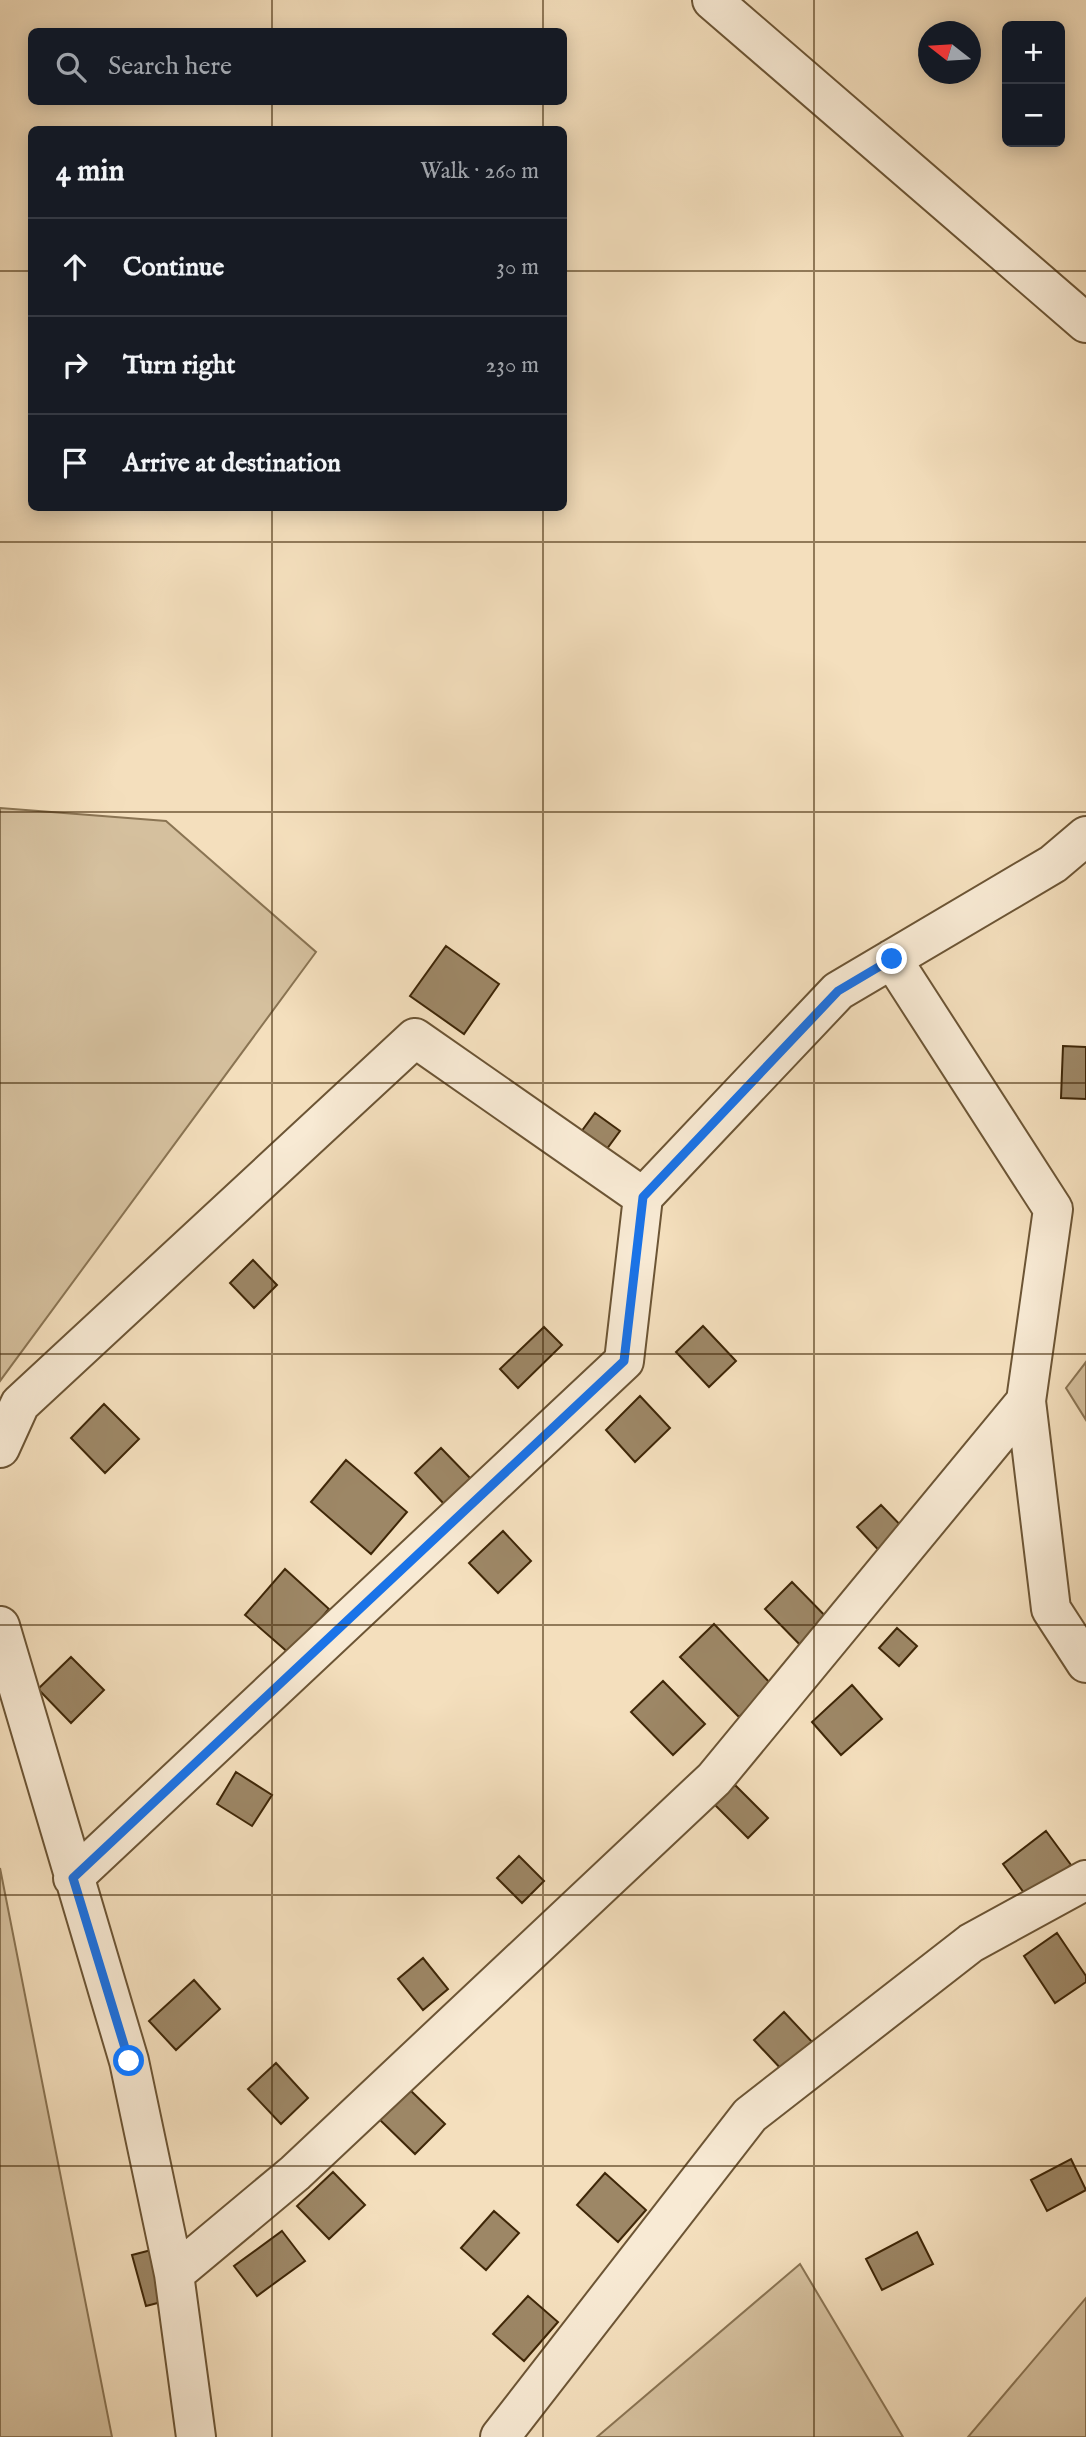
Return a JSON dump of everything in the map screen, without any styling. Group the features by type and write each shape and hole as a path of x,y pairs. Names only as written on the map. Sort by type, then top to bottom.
{"street":[{"path":"712,0 1086,323"},
{"path":"73,1878 624,1361 643,1197 838,991 1053,864 1086,836"},
{"path":"892,959 1053,1209 1026,1401 1051,1609 1086,1663"},
{"path":"0,1448 20,1404 415,1038 643,1197"},
{"path":"174,2274 295,2172 715,1779 1026,1401"},
{"path":"0,1626 129,2061 174,2274 197,2437"},
{"path":"500,2437 750,2115 971,1943 1086,1880"}],"shaded area":[{"path":"0,808 166,821 316,952 0,1381"},
{"path":"1086,1362 1086,1420 1066,1388"},
{"path":"0,1868 112,2437 0,2437"},
{"path":"800,2264 903,2437 597,2437"},
{"path":"1086,2298 1086,2437 968,2437"}],"building":[{"path":"446,946 499,984 464,1034 410,996"},
{"path":"1063,1046 1086,1047 1086,1099 1061,1098"},
{"path":"595,1113 620,1131 606,1150 581,1132"},
{"path":"253,1260 277,1285 254,1308 230,1283"},
{"path":"703,1326 736,1361 709,1387 676,1352"},
{"path":"544,1327 562,1345 518,1388 500,1369"},
{"path":"640,1396 670,1428 635,1462 606,1430"},
{"path":"104,1404 139,1439 105,1473 71,1438"},
{"path":"441,1448 471,1479 444,1504 415,1473"},
{"path":"346,1460 407,1512 371,1554 311,1502"},
{"path":"881,1505 910,1535 886,1558 857,1527"},
{"path":"503,1531 531,1561 498,1593 469,1563"},
{"path":"285,1569 329,1609 290,1654 245,1615"},
{"path":"792,1582 837,1628 809,1654 765,1609"},
{"path":"714,1624 772,1685 739,1717 680,1657"},
{"path":"897,1628 917,1646 899,1666 879,1648"},
{"path":"71,1657 104,1690 71,1723 38,1689"},
{"path":"663,1681 705,1724 673,1755 631,1712"},
{"path":"852,1685 882,1719 841,1755 812,1722"},
{"path":"236,1772 272,1795 252,1826 217,1804"},
{"path":"735,1785 768,1818 748,1838 715,1805"},
{"path":"1046,1831 1071,1865 1027,1897 1003,1864"},
{"path":"519,1856 544,1881 522,1903 497,1878"},
{"path":"1057,1933 1086,1976 1086,1982 1055,2003 1024,1956"},
{"path":"423,1958 448,1989 423,2010 398,1979"},
{"path":"194,1980 220,2009 176,2050 149,2021"},
{"path":"784,2012 814,2044 784,2072 754,2040"},
{"path":"276,2063 308,2098 281,2124 248,2089"},
{"path":"409,2089 445,2124 415,2154 379,2119"},
{"path":"1071,2159 1086,2190 1047,2211 1031,2180"},
{"path":"333,2172 365,2205 329,2239 297,2206"},
{"path":"605,2173 646,2210 618,2242 577,2205"},
{"path":"494,2211 519,2233 486,2270 461,2248"},
{"path":"282,2231 305,2261 257,2296 234,2266"},
{"path":"917,2232 933,2264 882,2290 866,2259"},
{"path":"159,2248 173,2299 146,2306 132,2255"},
{"path":"528,2296 558,2322 524,2361 493,2334"}],"route":[{"path":"129,2061 73,1878 624,1361 643,1197 838,991 892,959"}]}
